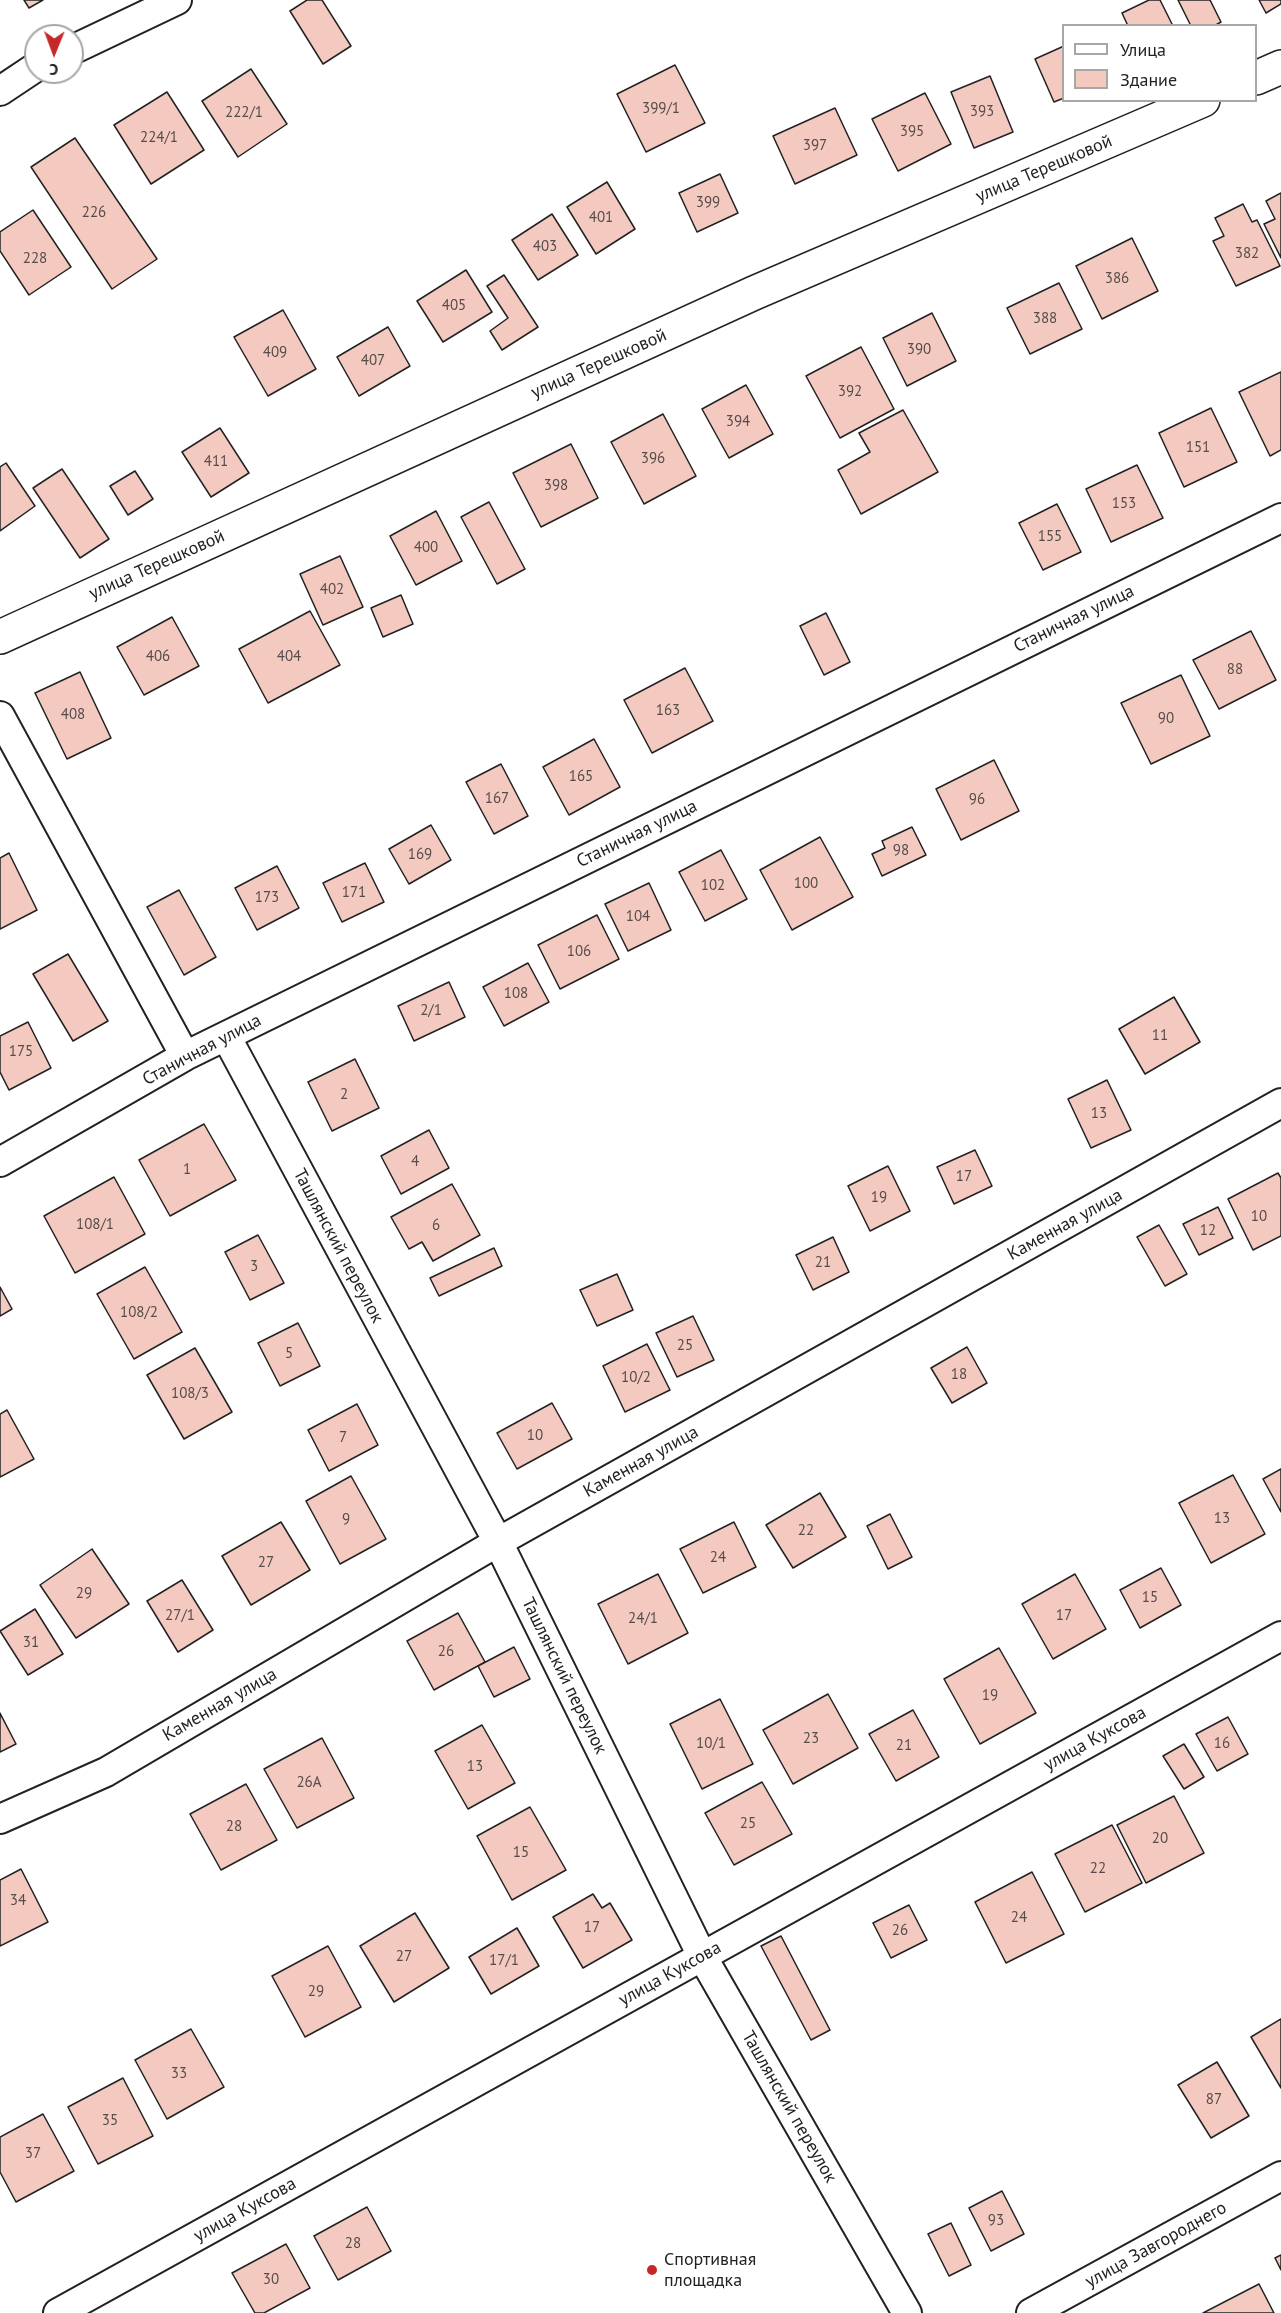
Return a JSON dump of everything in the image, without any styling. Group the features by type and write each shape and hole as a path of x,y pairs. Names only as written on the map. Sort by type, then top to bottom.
{"street":[{"path":"84,44 177,0"},
{"path":"1257,78 1281,67"},
{"path":"0,91 24,75"},
{"name":"улица Терешковой","path":"0,637 754,293 1198,102"},
{"name":"Станичная улица","path":"0,1162 185,1056 1281,518"},
{"path":"0,716 185,1056"},
{"name":"Ташлянский переулок","path":"226,1036 498,1542 702,1956 907,2313"},
{"name":"Каменная улица","path":"0,1820 106,1772 498,1542 1281,1103"},
{"name":"улица Куксова","path":"58,2313 1281,1636"},
{"name":"улица Завгороднего","path":"1031,2313 1281,2176"}],"building":[{"path":"24,0 43,0 29,8"},
{"path":"307,0 322,0 351,46 323,64 290,11"},
{"path":"1149,0 1160,0 1172,24 1127,24 1122,13"},
{"path":"1178,0 1210,0 1221,22 1190,24"},
{"path":"1259,0 1281,0 1281,4 1266,13"},
{"path":"1062,47 1062,99 1054,102 1035,59"},
{"path":"675,65 705,123 646,152 617,94"},
{"path":"251,69 287,124 238,157 202,101"},
{"path":"990,76 1013,132 974,148 951,92"},
{"path":"167,92 204,150 151,184 114,125"},
{"path":"925,93 951,144 898,171 872,119"},
{"path":"835,108 857,155 795,184 773,136"},
{"path":"75,138 157,259 112,289 31,167"},
{"path":"720,174 738,213 697,232 679,193"},
{"path":"607,182 635,229 596,254 567,207"},
{"path":"1281,193 1281,258 1264,224 1275,219 1266,201"},
{"path":"1243,204 1252,222 1257,220 1280,266 1236,286 1213,241 1224,236 1215,218"},
{"path":"33,210 71,267 29,295 0,251 0,232"},
{"path":"552,214 578,255 538,280 512,240"},
{"path":"1132,238 1158,291 1102,319 1076,266"},
{"path":"466,270 492,312 443,342 417,301"},
{"path":"504,275 538,327 502,350 490,331 508,318 487,286"},
{"path":"1059,283 1082,329 1030,354 1007,308"},
{"path":"283,310 316,369 268,396 234,337"},
{"path":"932,313 956,361 907,386 883,338"},
{"path":"388,327 410,366 359,396 337,357"},
{"path":"861,347 894,409 840,438 806,376"},
{"path":"1281,372 1281,450 1270,456 1239,392"},
{"path":"746,385 773,434 729,458 702,409"},
{"path":"1211,408 1237,462 1184,487 1159,433"},
{"path":"903,410 938,472 861,514 838,470 870,452 859,433"},
{"path":"663,414 696,476 644,504 611,442"},
{"path":"220,428 249,473 211,497 182,452"},
{"path":"571,444 598,498 541,527 513,473"},
{"path":"6,463 35,506 0,531 0,467"},
{"path":"1137,465 1163,518 1111,542 1086,489"},
{"path":"62,469 109,539 80,558 33,488"},
{"path":"135,471 153,499 128,515 110,486"},
{"path":"489,502 525,569 497,584 461,517"},
{"path":"1057,504 1081,552 1043,570 1019,523"},
{"path":"436,511 462,561 416,585 390,536"},
{"path":"340,556 363,607 323,625 300,574"},
{"path":"401,595 413,624 383,637 371,608"},
{"path":"310,611 340,665 268,703 239,649"},
{"path":"826,613 850,662 824,675 800,626"},
{"path":"172,617 199,666 144,695 117,647"},
{"path":"1251,631 1276,680 1219,709 1193,660"},
{"path":"685,668 713,721 652,753 624,700"},
{"path":"80,672 111,738 67,759 35,693"},
{"path":"1181,675 1210,736 1151,764 1121,703"},
{"path":"594,739 620,787 569,815 543,767"},
{"path":"994,760 1019,811 961,840 936,789"},
{"path":"501,764 528,816 494,834 466,782"},
{"path":"431,825 451,860 409,884 389,849"},
{"path":"912,827 926,855 882,876 872,854 885,848 882,841"},
{"path":"820,837 853,897 792,930 760,870"},
{"path":"721,850 747,899 705,921 679,872"},
{"path":"9,853 37,910 0,929 0,858"},
{"path":"365,863 384,902 342,922 323,883"},
{"path":"277,866 299,908 257,930 235,888"},
{"path":"649,883 671,930 628,951 605,904"},
{"path":"179,890 216,957 184,975 147,907"},
{"path":"597,915 619,959 560,989 538,945"},
{"path":"68,954 108,1021 73,1041 33,974"},
{"path":"528,963 549,1002 504,1026 483,987"},
{"path":"449,982 465,1017 414,1041 398,1006"},
{"path":"1174,997 1200,1042 1145,1074 1119,1029"},
{"path":"28,1022 51,1068 9,1090 0,1072 0,1036"},
{"path":"355,1059 379,1108 332,1131 308,1082"},
{"path":"1107,1080 1131,1130 1091,1148 1068,1099"},
{"path":"204,1124 236,1180 170,1216 139,1160"},
{"path":"429,1130 449,1168 401,1194 381,1156"},
{"path":"975,1150 992,1186 954,1204 937,1167"},
{"path":"888,1166 910,1211 870,1231 848,1186"},
{"path":"1278,1173 1281,1178 1281,1236 1253,1250 1228,1199"},
{"path":"114,1177 145,1234 75,1273 44,1216"},
{"path":"452,1184 480,1235 433,1261 422,1242 409,1249 391,1217"},
{"path":"1218,1207 1233,1238 1199,1255 1183,1224"},
{"path":"1159,1225 1187,1274 1165,1286 1137,1237"},
{"path":"258,1235 284,1283 250,1300 225,1252"},
{"path":"833,1237 849,1272 813,1290 796,1255"},
{"path":"494,1248 502,1266 439,1296 430,1278"},
{"path":"145,1267 182,1332 134,1359 97,1294"},
{"path":"617,1274 633,1310 597,1326 580,1290"},
{"path":"0,1287 12,1309 0,1316"},
{"path":"693,1316 714,1360 677,1377 656,1333"},
{"path":"298,1323 320,1366 280,1386 258,1343"},
{"path":"647,1344 670,1390 625,1412 603,1366"},
{"path":"967,1347 987,1383 952,1403 931,1368"},
{"path":"195,1348 232,1412 184,1439 147,1375"},
{"path":"552,1403 572,1439 517,1469 497,1433"},
{"path":"357,1404 378,1445 329,1471 308,1430"},
{"path":"7,1410 34,1459 0,1477 0,1414"},
{"path":"1281,1469 1281,1512 1263,1479"},
{"path":"1233,1475 1265,1534 1211,1563 1179,1503"},
{"path":"351,1476 386,1539 340,1564 306,1501"},
{"path":"820,1493 846,1537 793,1568 766,1525"},
{"path":"890,1514 912,1557 888,1569 867,1526"},
{"path":"281,1522 310,1570 251,1605 222,1556"},
{"path":"734,1522 756,1567 703,1593 680,1549"},
{"path":"92,1549 129,1604 76,1638 40,1585"},
{"path":"1161,1568 1181,1605 1140,1628 1120,1590"},
{"path":"658,1574 688,1633 628,1664 598,1604"},
{"path":"1075,1574 1106,1629 1053,1659 1022,1604"},
{"path":"182,1580 213,1630 178,1652 147,1601"},
{"path":"35,1609 63,1654 28,1675 0,1631"},
{"path":"458,1613 485,1662 434,1690 407,1641"},
{"path":"514,1647 530,1679 494,1697 478,1666"},
{"path":"999,1648 1036,1713 980,1744 944,1679"},
{"path":"828,1694 858,1748 793,1784 763,1730"},
{"path":"720,1699 753,1764 702,1789 670,1724"},
{"path":"913,1710 939,1757 896,1781 869,1734"},
{"path":"0,1713 16,1744 0,1752"},
{"path":"1228,1717 1248,1754 1217,1771 1196,1734"},
{"path":"482,1725 515,1783 468,1809 435,1751"},
{"path":"322,1738 354,1798 297,1828 264,1769"},
{"path":"1184,1744 1204,1777 1184,1789 1163,1756"},
{"path":"762,1782 792,1834 734,1865 705,1813"},
{"path":"246,1784 277,1840 221,1870 190,1814"},
{"path":"1174,1796 1204,1853 1146,1883 1117,1825"},
{"path":"530,1807 566,1870 512,1900 477,1836"},
{"path":"1112,1825 1142,1883 1085,1912 1055,1854"},
{"path":"21,1869 48,1922 0,1946 0,1880"},
{"path":"1032,1872 1064,1934 1006,1963 975,1902"},
{"path":"593,1894 602,1908 610,1903 632,1940 583,1968 553,1917"},
{"path":"909,1905 927,1940 891,1958 873,1923"},
{"path":"415,1913 449,1968 394,2002 360,1946"},
{"path":"517,1928 539,1966 491,1994 469,1957"},
{"path":"781,1936 830,2030 811,2040 761,1946"},
{"path":"328,1946 361,2007 305,2037 272,1976"},
{"path":"1281,2019 1281,2088 1251,2037"},
{"path":"191,2029 224,2087 167,2119 135,2060"},
{"path":"1217,2062 1249,2116 1211,2138 1178,2085"},
{"path":"123,2078 153,2136 98,2164 68,2107"},
{"path":"43,2114 74,2171 16,2202 0,2172 0,2137"},
{"path":"1002,2191 1024,2234 991,2251 969,2208"},
{"path":"367,2207 391,2251 338,2280 314,2236"},
{"path":"951,2223 971,2265 949,2276 928,2234"},
{"path":"286,2244 310,2288 264,2313 255,2313 232,2273"},
{"path":"1281,2255 1281,2270 1275,2258"},
{"path":"1259,2284 1274,2313 1203,2313"}],"place":[{"name":"Спортивная площадка","path":"652,2270"}]}
